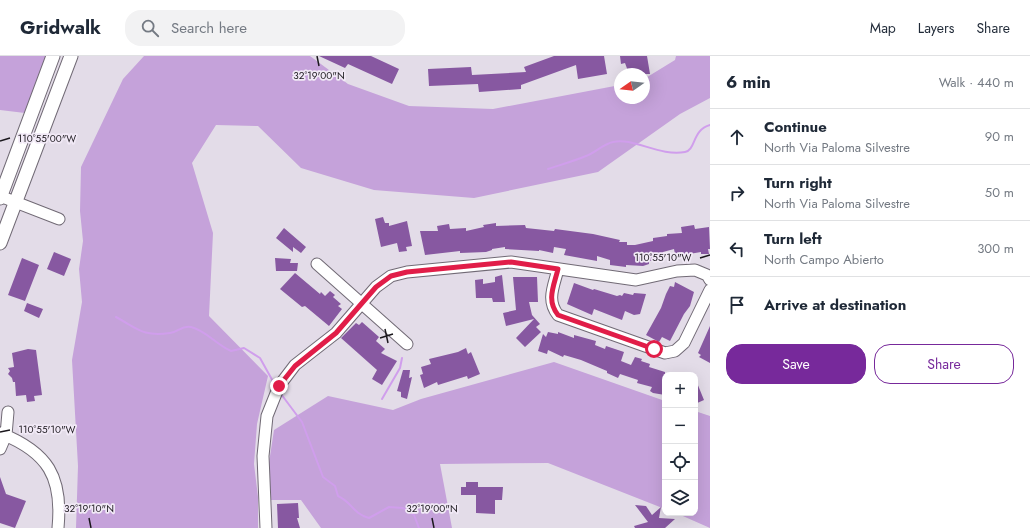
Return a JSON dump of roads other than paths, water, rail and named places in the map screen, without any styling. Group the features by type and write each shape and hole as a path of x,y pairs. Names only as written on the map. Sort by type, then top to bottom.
{"main road":[{"path":"0,196 53,56"},
{"path":"0,243 72,56"}],"street":[{"path":"0,196 59,219"},
{"path":"266,528 263,456 267,416 279,386 295,366 336,333 376,287 391,276 407,272 511,262 636,280 677,270 694,270 701,271 710,279"},
{"path":"317,264 407,344"},
{"path":"558,269 551,297 551,310 566,318 673,355 684,342 710,290"},
{"path":"0,449 8,412"},
{"path":"3,434 18,440 33,450 50,469 58,492 60,510 58,528"}],"waterway":[{"path":"548,169 589,155 613,142 621,141 666,152 685,152 691,148 700,131 710,125"},
{"path":"116,317 147,333 170,333 185,327 191,327 201,331 231,351 244,348 260,358 275,385"},
{"path":"382,399 400,368 402,358"},
{"path":"281,394 302,422 323,477 335,486 338,496 363,516 369,518 389,507 403,508 414,515 419,528"}]}
